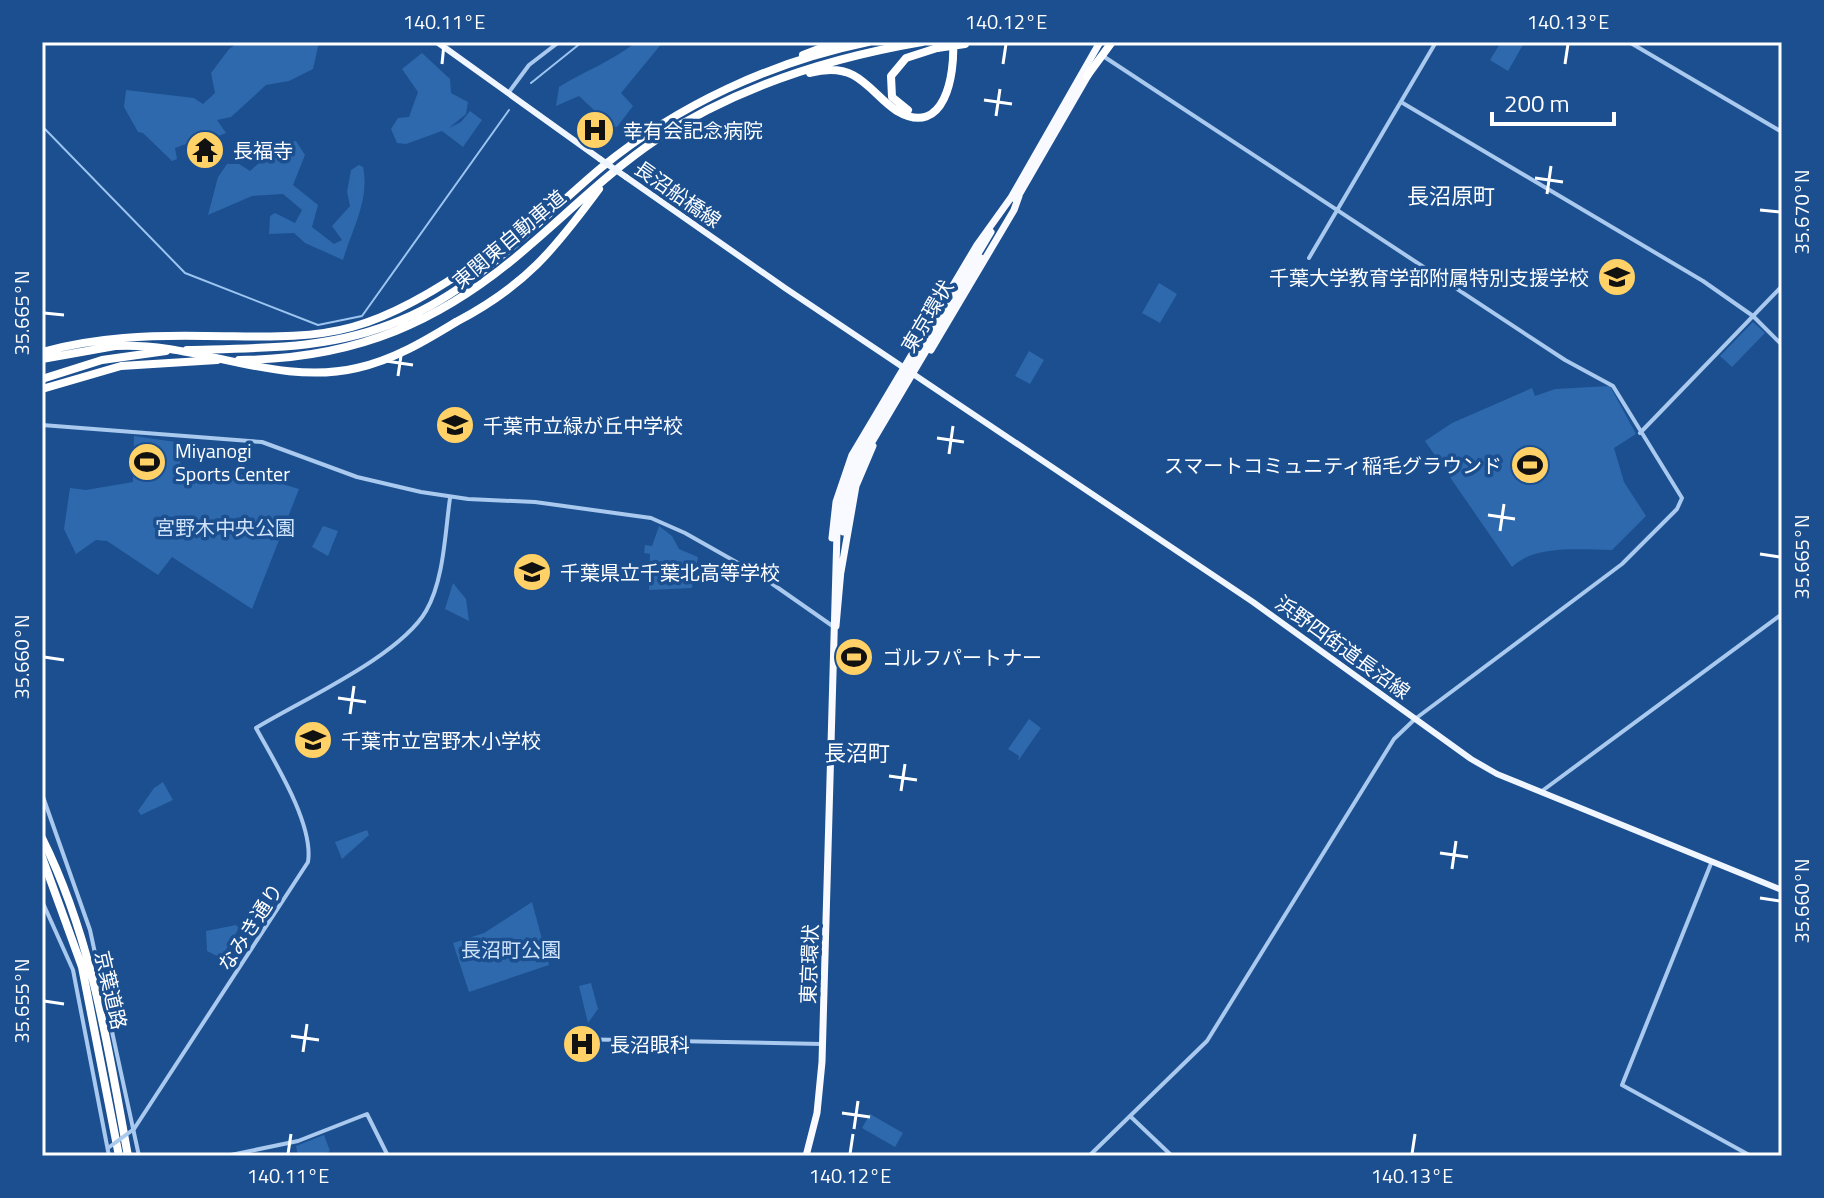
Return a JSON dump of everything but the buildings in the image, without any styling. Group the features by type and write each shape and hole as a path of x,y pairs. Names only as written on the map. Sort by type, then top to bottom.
{"highway":[{"path":"766,72 837,42"},
{"name":"東関東自動車道","path":"42,379 102,360 136,354 301,347 373,331 422,311 459,289 599,170 674,117 766,72 868,42"},
{"name":"東関東自動車道","path":"42,391 69,379 146,363 283,359 376,340 425,320 464,298 532,244 609,175 658,139 713,108 806,69 858,54 922,42"},
{"path":"713,108 795,77 830,70 855,76 900,112 923,116 936,110 947,95 952,78 951,42"},
{"path":"951,42 948,76 941,97 922,111 902,107 890,90 894,69 906,58 937,48 965,44 976,42"},
{"name":"東京環状","path":"1017,194 1100,42"},
{"path":"1087,76 1103,56 1109,42"},
{"name":"東京環状","path":"806,1156 817,1113 822,1044 838,572 840,532 846,507 859,464 992,234 1109,42"},
{"path":"42,352 128,337 307,335 379,319 416,300 519,233 599,170"},
{"path":"42,359 115,346 165,346 286,371 338,372 397,355 490,304 549,256 609,175"},
{"path":"838,572 833,526 839,489 852,455 990,224 1017,194"},
{"path":"838,572 856,486 870,452 989,253 1017,194"},
{"name":"京葉道路","path":"42,838 70,899 90,964 128,1156"},
{"name":"京葉道路","path":"42,857 82,967 119,1156"}],"main road":[{"name":"長沼船橋線","path":"437,42 600,159 916,374"},
{"name":"浜野四街道長沼線","path":"916,374 1253,602 1485,768 1782,890"}],"street":[{"path":"509,92 529,65 559,42"},
{"path":"1309,258 1436,42"},
{"path":"1629,42 1782,132"},
{"path":"1089,1156 1207,1041 1380,759 1415,719 1622,564 1677,509 1682,498 1608,380 1565,360 1103,56"},
{"path":"1401,102 1676,264 1753,316 1782,345"},
{"path":"1640,433 1782,286"},
{"path":"42,425 262,442 357,477 450,498 535,502 651,518 685,533 774,584 836,628"},
{"name":"なみき通り","path":"134,1129 308,862 309,844 289,790 256,728 392,648 413,629 434,592 450,498"},
{"path":"1542,791 1782,614"},
{"path":"42,794 90,930 139,1156"},
{"path":"1712,861 1622,1085 1751,1156"},
{"path":"42,901 73,970 108,1148 107,1156"},
{"path":"570,1039 822,1044"},
{"path":"226,1156 298,1141 367,1114 388,1156"},
{"path":"1130,1116 1172,1156"},
{"path":"108,1148 134,1129"}],"green space":[{"path":"239,42 319,42 313,69 289,81 266,85 231,117 217,120 226,133 203,142 198,133 200,139 175,148 177,159 172,161 143,133 138,132 124,107 126,90 194,98 203,104 215,93 211,73 229,49"},
{"path":"636,42 663,42 621,93 633,106 617,127 611,126 579,96 556,106 559,87"},
{"path":"1501,42 1524,43 1508,71 1490,60"},
{"path":"422,53 450,79 451,93 468,102 466,114 449,128 461,122 470,111 482,120 463,147 442,131 406,144 397,143 391,129 398,118 409,117 418,92 402,69"},
{"path":"296,141 305,155 293,185 318,205 312,227 334,244 342,240 332,226 350,206 347,192 351,170 359,165 363,167 362,203 343,260 305,243 294,233 269,234 270,216 275,213 295,223 302,210 283,194 252,196 208,215 218,177 227,164 239,164 250,171 280,144"},
{"path":"1159,283 1177,294 1160,323 1142,313"},
{"path":"1753,322 1765,333 1732,367 1720,356"},
{"path":"1029,351 1044,360 1030,384 1015,376"},
{"name":"スマートコミュニティ稲毛グラウンド","path":"1610,386 1636,434 1614,448 1624,482 1646,516 1612,550 1546,552 1533,555 1512,567 1425,441 1452,423 1532,388 1535,396 1555,389"},
{"name":"宮野木中央公園","path":"134,436 176,442 182,471 256,476 299,489 252,609 172,557 158,575 107,541 96,540 76,554 64,529 70,488 86,490 133,482"},
{"path":"323,526 338,531 328,556 312,547"},
{"path":"659,526 672,536 679,549 698,557 692,588 649,590 650,554 644,553 645,545 652,546"},
{"path":"453,583 466,599 469,621 445,609"},
{"path":"1029,719 1041,728 1018,761 1019,756 1008,749"},
{"path":"163,782 173,800 141,815 138,811 154,788"},
{"path":"367,830 369,835 342,859 335,842"},
{"name":"長沼町公園","path":"532,902 549,965 469,992 453,943 484,933"},
{"path":"236,925 239,928 221,958 207,951 206,931"},
{"path":"591,983 598,1009 588,1023 579,986"},
{"path":"870,1114 903,1133 895,1147 862,1128"},
{"path":"324,1135 330,1151 321,1156 298,1156 296,1146"}],"waterway":[{"path":"531,83 582,42"},
{"path":"42,126 185,273 318,325 362,316 509,110"}],"place":[{"name":"幸有会記念病院","path":"595,130"},
{"name":"長福寺","path":"205,150"},
{"name":"千葉大学教育学部附属特別支援学校","path":"1617,277"},
{"name":"千葉市立緑が丘中学校","path":"455,425"},
{"name":"Miyanogi Sports Center","path":"147,462"},
{"name":"スマートコミュニティ稲毛グラウンド","path":"1530,465"},
{"name":"千葉県立千葉北高等学校","path":"532,572"},
{"name":"ゴルフパートナー","path":"854,657"},
{"name":"千葉市立宮野木小学校","path":"313,740"},
{"name":"長沼眼科","path":"582,1044"}],"district":[{"name":"長沼原町","path":"1451,196"},
{"name":"長沼町","path":"857,753"}]}
